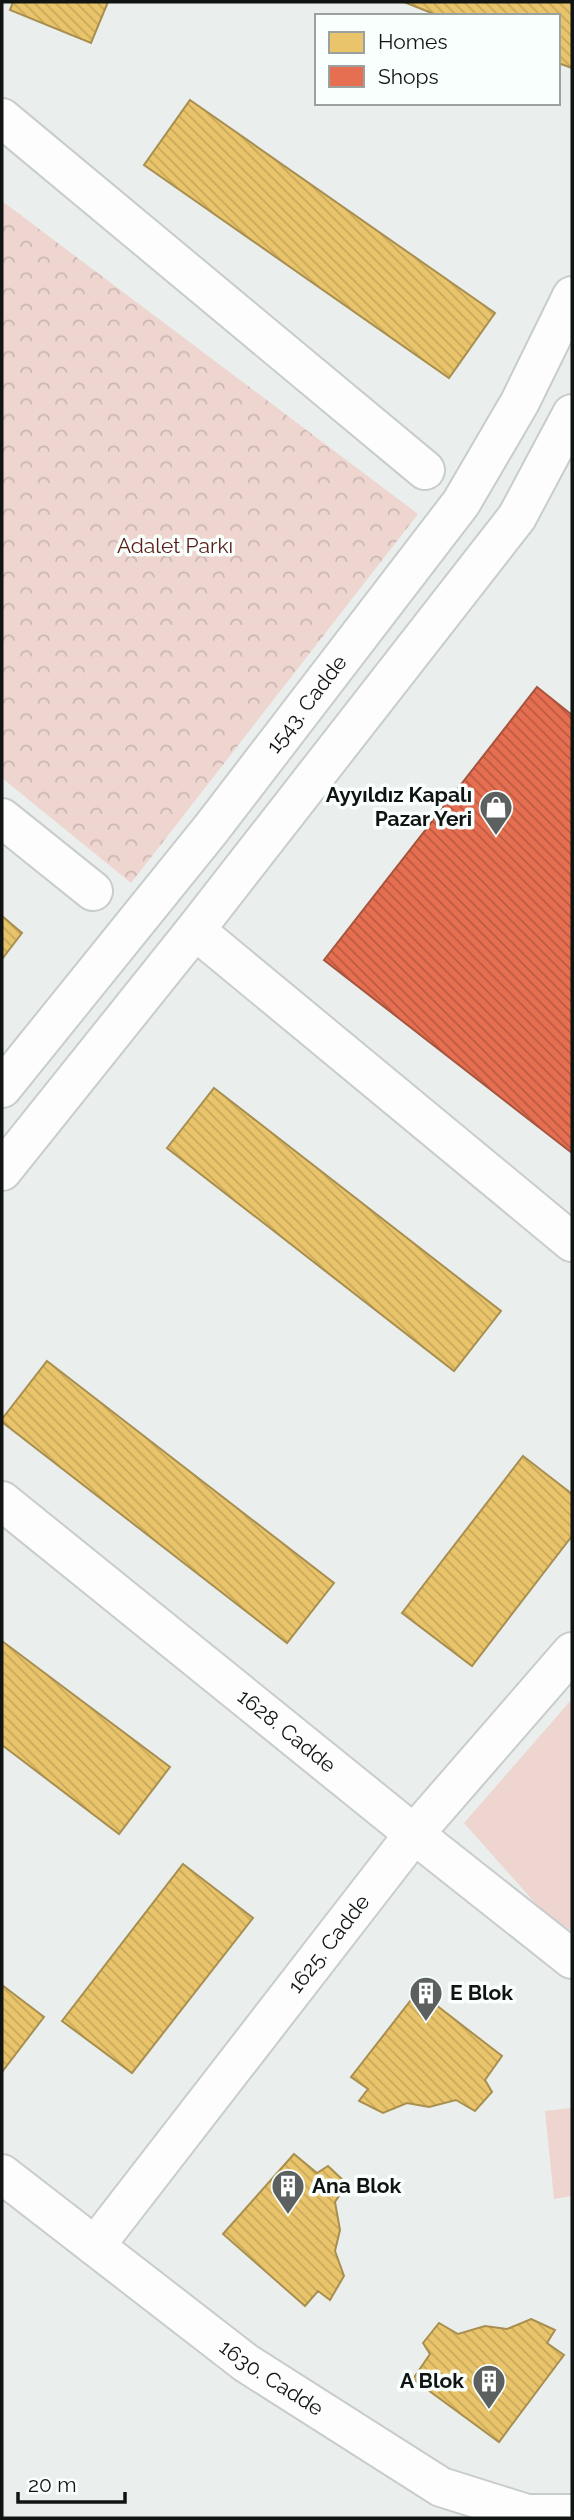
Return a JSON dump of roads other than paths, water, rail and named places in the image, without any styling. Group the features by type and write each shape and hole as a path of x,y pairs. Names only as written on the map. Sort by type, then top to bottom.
{"street":[{"path":"2,118 425,470"},
{"name":"1543. Cadde","path":"2,1088 211,829 461,503 520,402 572,296"},
{"path":"2,1171 195,930 517,517 572,414"},
{"path":"2,818 93,891"},
{"path":"195,930 572,1242"},
{"name":"1628. Cadde","path":"2,1501 414,1835 572,1959"},
{"name":"1625. Cadde","path":"95,2246 414,1835 572,1652"},
{"name":"1630. Cadde","path":"2,2174 246,2363 441,2487 527,2514 572,2515"},
{"path":"441,2487 471,2518"}],"place":[{"name":"Ayyıldız Kapalı Pazar Yeri","path":"496,837"},
{"name":"E Blok","path":"426,2023"},
{"name":"Ana Blok","path":"288,2216"},
{"name":"A Blok","path":"489,2411"}],"park label":[{"name":"Adalet Parkı","path":"175,546"}]}
